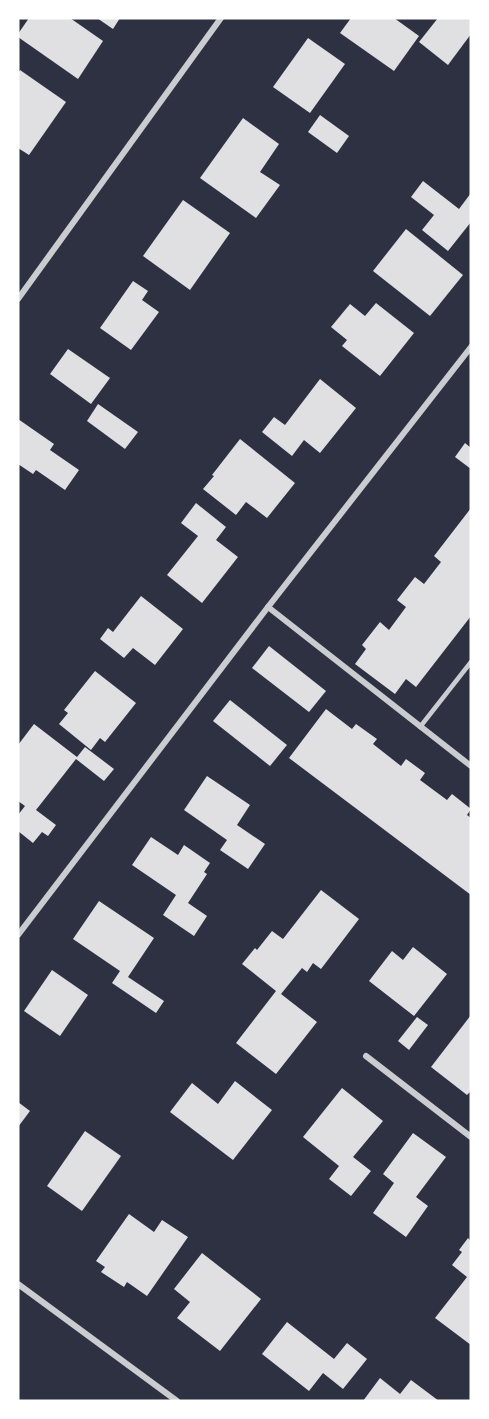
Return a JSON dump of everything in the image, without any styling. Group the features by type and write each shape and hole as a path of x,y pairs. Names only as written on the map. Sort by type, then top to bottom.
{"street":[{"path":"18,299 221,18"},
{"path":"18,935 471,347"},
{"path":"268,608 471,766"},
{"path":"366,1056 471,1137"},
{"path":"18,1284 177,1401"}],"lane":[{"path":"420,727 471,662"}],"building":[{"path":"29,18 70,18 103,41 78,79 18,37"},
{"path":"97,18 120,18 113,29"},
{"path":"351,18 394,18 419,36 394,71 340,33"},
{"path":"438,18 471,18 471,34 448,65 419,42"},
{"path":"308,38 345,64 310,113 273,87"},
{"path":"20,70 66,102 29,155 18,148 18,73"},
{"path":"320,115 349,136 337,153 308,132"},
{"path":"243,118 279,144 260,172 280,185 256,218 200,178"},
{"path":"423,181 459,209 471,193 471,222 448,251 422,230 434,215 411,197"},
{"path":"183,200 230,233 190,290 143,256"},
{"path":"406,229 463,275 430,316 373,271"},
{"path":"133,281 148,291 142,300 159,312 131,350 100,328"},
{"path":"376,303 414,333 380,376 342,346 347,340 331,327 350,304 365,316"},
{"path":"68,349 110,378 91,404 50,374"},
{"path":"320,379 356,408 320,453 304,440 292,456 262,432 274,417 285,425"},
{"path":"98,404 138,432 125,449 87,421"},
{"path":"18,419 54,444 50,450 79,470 65,490 36,470 33,474 18,464"},
{"path":"240,439 295,483 267,518 246,502 236,515 203,489"},
{"path":"465,443 471,448 471,469 455,457"},
{"path":"196,503 226,527 216,540 238,557 202,603 167,575 198,536 181,523"},
{"path":"471,508 471,616 416,687 406,679 395,694 355,664 366,649 362,645 380,622 389,630 406,607 397,600 415,577 424,584 441,562 434,556"},
{"path":"141,596 183,629 155,665 133,648 124,658 100,639 108,628 113,632"},
{"path":"269,646 326,691 309,712 252,668"},
{"path":"95,671 136,703 105,742 100,738 91,750 59,724 68,713 64,710"},
{"path":"230,700 287,745 270,766 213,721"},
{"path":"326,709 352,729 356,724 377,739 373,744 401,766 406,759 425,773 420,780 447,800 452,794 471,809 467,815 471,818 471,895 289,758"},
{"path":"34,724 77,757 85,747 114,769 104,781 76,759 36,810 56,825 48,836 42,832 33,843 18,831 18,815 25,806 18,801 18,745"},
{"path":"207,776 250,805 237,825 265,844 248,869 220,850 227,840 184,810"},
{"path":"151,837 178,855 184,845 210,863 204,872 207,874 188,903 207,916 194,936 163,915 176,895 132,865"},
{"path":"321,890 359,919 321,969 313,963 307,972 302,968 281,994 317,1022 276,1074 236,1043 276,991 242,964 272,931 283,939"},
{"path":"99,901 154,938 128,977 164,1001 156,1013 112,983 120,971 73,939"},
{"path":"413,947 447,974 414,1016 369,981 392,951 403,960"},
{"path":"52,970 88,995 60,1036 24,1011"},
{"path":"471,1015 471,1091 467,1095 431,1067"},
{"path":"417,1017 428,1025 409,1050 398,1041"},
{"path":"235,1081 272,1110 233,1160 170,1112 192,1083 218,1104"},
{"path":"342,1088 383,1121 353,1157 371,1171 351,1196 329,1179 339,1166 303,1137"},
{"path":"18,1102 30,1111 18,1127"},
{"path":"85,1131 121,1156 82,1211 47,1186"},
{"path":"413,1133 446,1157 416,1197 428,1206 406,1237 373,1213 394,1183 383,1174"},
{"path":"129,1214 154,1232 162,1220 188,1237 147,1296 127,1282 124,1287 101,1272 105,1267 96,1261"},
{"path":"468,1238 471,1241 471,1345 435,1318 467,1277 452,1265 462,1252 459,1250"},
{"path":"202,1253 261,1299 220,1351 177,1318 190,1302 174,1289"},
{"path":"287,1322 334,1359 347,1343 367,1359 343,1389 323,1373 309,1391 262,1354"},
{"path":"380,1378 400,1394 411,1380 439,1401 363,1401"}]}
